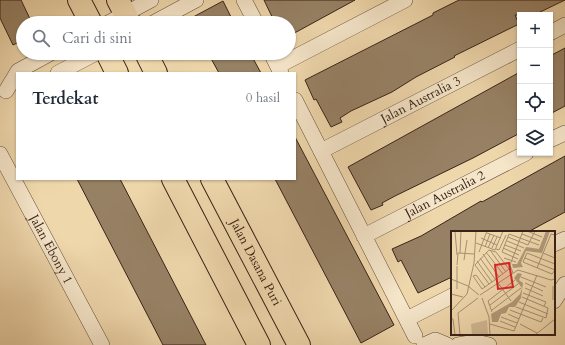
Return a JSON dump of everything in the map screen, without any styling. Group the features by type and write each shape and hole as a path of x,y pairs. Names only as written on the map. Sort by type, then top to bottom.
{"main road":[{"path":"79,0 87,16"},
{"path":"110,60 116,72"},
{"path":"150,60 156,72"},
{"path":"174,180 259,345"},
{"name":"Jalan Dasana Puri","path":"213,180 299,345"}],"street":[{"path":"120,15 151,0"},
{"path":"166,16 196,0"},
{"path":"244,0 252,16"},
{"path":"296,54 405,0"},
{"path":"553,31 565,25"},
{"name":"Jalan Australia 3","path":"321,152 517,51"},
{"path":"17,72 18,70 37,60"},
{"path":"60,72 83,60"},
{"path":"8,92 16,74"},
{"path":"296,102 407,319 420,340 435,340 447,345"},
{"path":"553,139 565,133"},
{"name":"Jalan Ebony 1","path":"0,154 102,345"},
{"name":"Jalan Australia 2","path":"364,236 520,156"},
{"path":"555,244 565,239"},
{"path":"555,299 565,284"},
{"path":"407,319 451,297"},
{"path":"458,345 476,342 489,345"}],"building":[{"path":"0,0 21,0 29,16 16,16 16,44 13,45 0,18"},
{"path":"264,0 355,0 296,32 296,16 272,16"},
{"path":"459,0 565,0 540,12 517,12 517,15 515,15 517,25 454,56 455,57 416,77 392,92 351,111 340,118 342,122 331,127 316,99 314,100 305,80 433,15 433,13"},
{"path":"223,1 230,16 195,16"},
{"path":"565,48 565,106 553,112 553,84 553,54"},
{"path":"212,60 254,60 260,72 218,72"},
{"path":"517,74 517,135 395,196 382,203 383,205 371,210 348,167"},
{"path":"296,139 394,325 361,343 276,180 296,180"},
{"path":"565,156 565,212 530,231 451,231 451,277 418,293 401,260 398,262 392,249 421,236 481,201 482,202"},
{"path":"78,180 121,180 206,345 163,345"}]}
